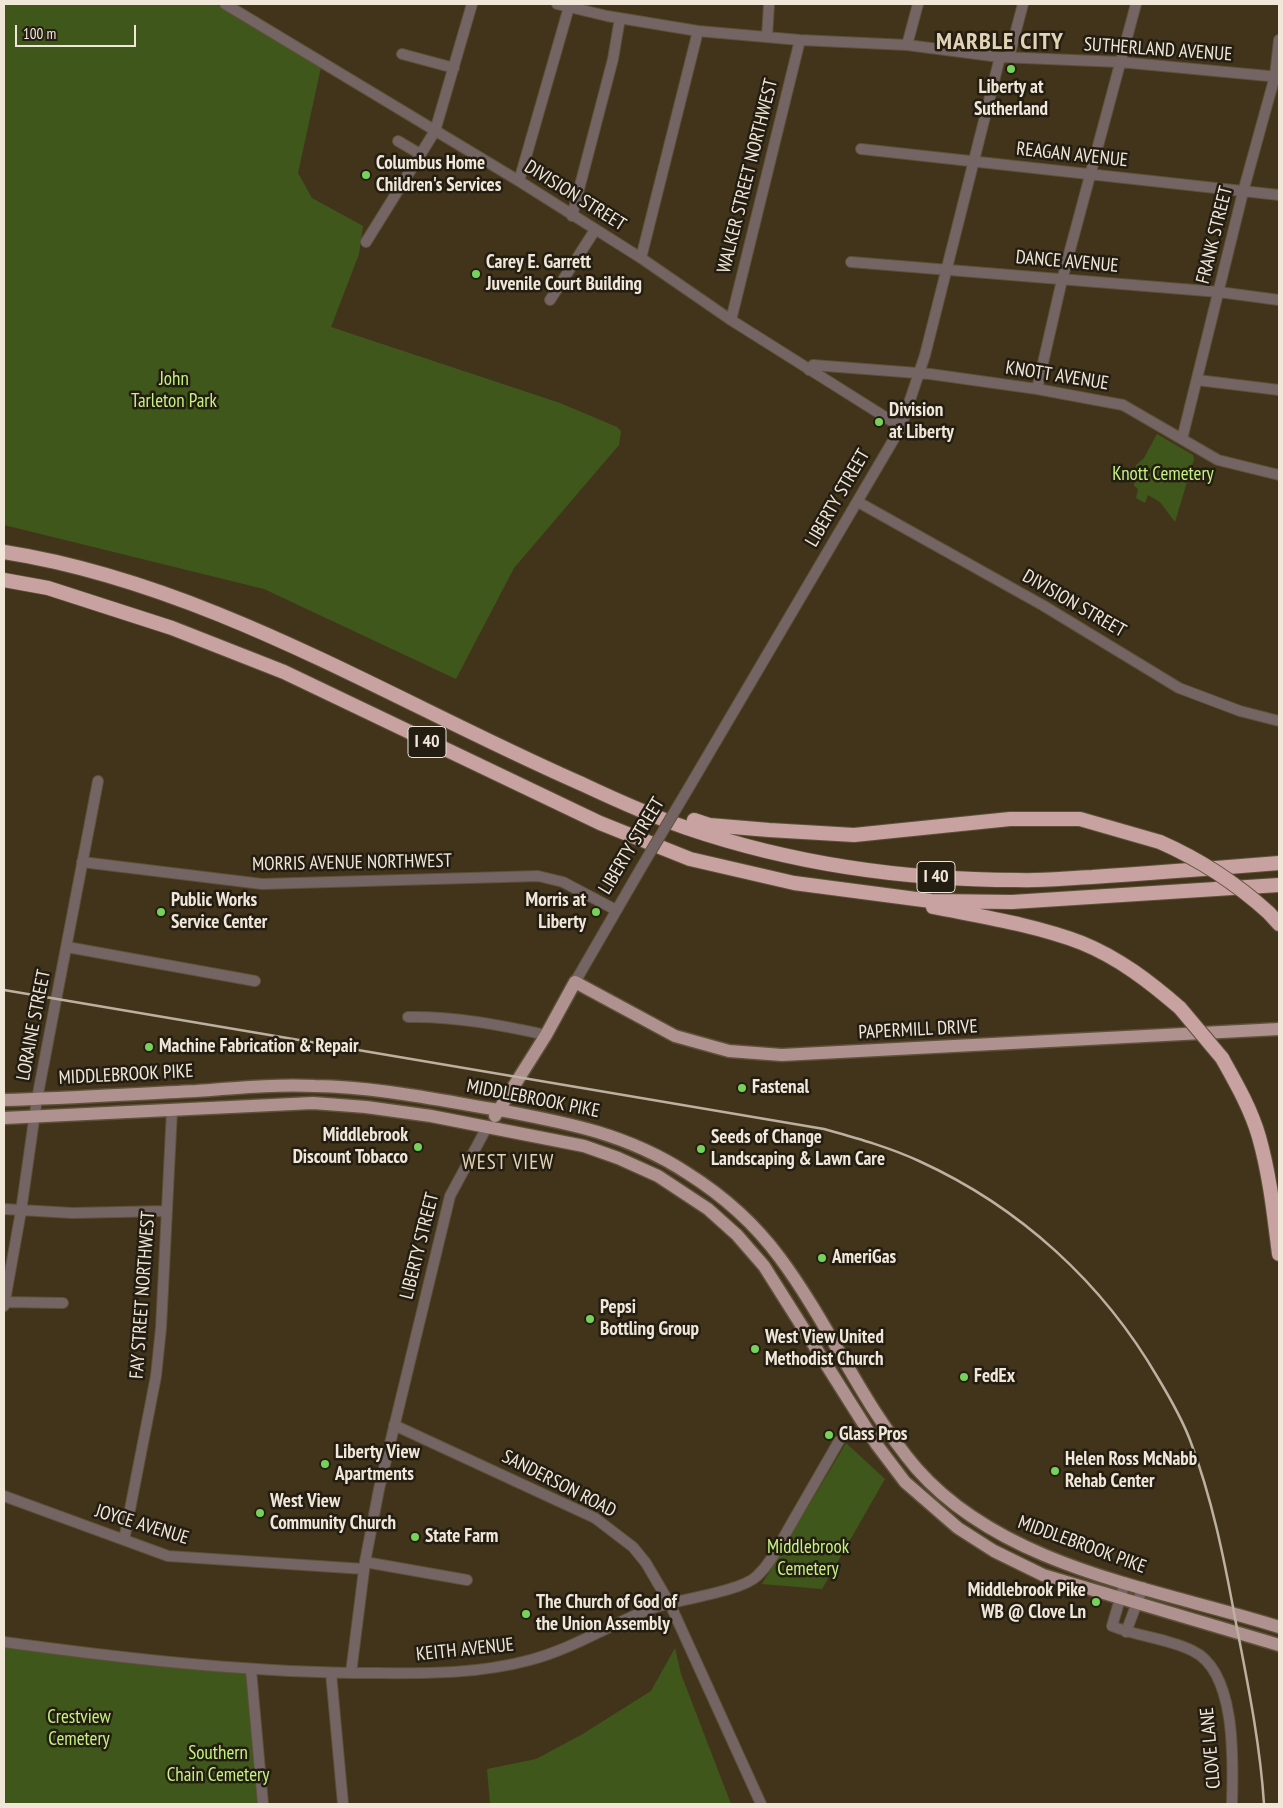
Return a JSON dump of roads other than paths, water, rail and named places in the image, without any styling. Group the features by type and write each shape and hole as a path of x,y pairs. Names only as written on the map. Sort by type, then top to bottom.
{"highway":[{"name":"I 40","path":"6,552 120,578 207,608 604,794 687,828 763,850 850,868 938,878 1021,880 1157,873 1279,863"},
{"name":"I 40","path":"4,580 48,588 172,628 284,672 600,823 690,859 794,883 931,901 1012,902 1279,885"},
{"path":"604,794 709,825 768,830 854,834 1010,819 1080,819 1160,842 1202,862 1223,875 1270,913 1279,924"},
{"path":"854,891 1033,928 1082,944 1123,964 1152,984 1180,1008 1222,1058 1241,1092 1259,1136 1271,1191 1279,1254"}],"main road":[{"name":"PAPERMILL DRIVE","path":"574,982 675,1036 729,1051 782,1055 1279,1029"},
{"name":"LIBERTY STREET","path":"487,1127 546,1035 574,982"},
{"name":"MIDDLEBROOK PIKE","path":"4,1100 313,1086 368,1088 577,1124 602,1132 650,1152 713,1191 745,1218 778,1256 810,1302 857,1382 918,1470 963,1510 1002,1537 1050,1558 1279,1627"},
{"name":"MIDDLEBROOK PIKE","path":"4,1118 313,1103 366,1107 487,1127 584,1146 618,1158 658,1176 708,1209 737,1235 764,1266 877,1445 905,1482 958,1528 994,1552 1043,1575 1279,1645"}],"street":[{"name":"DIVISION STREET","path":"225,4 519,181 641,258 731,320 811,367 901,427"},
{"path":"366,242 435,131 472,4"},
{"name":"SUTHERLAND AVENUE","path":"557,4 620,18 698,31 800,40 907,45 1004,57 1120,62 1277,76"},
{"path":"767,37 769,4"},
{"path":"907,45 918,4"},
{"name":"LIBERTY STREET","path":"574,982 901,427 920,374 974,163 1004,57 1023,4"},
{"path":"1037,389 1062,280 1136,4"},
{"path":"519,181 569,6"},
{"path":"572,216 613,59 620,18"},
{"path":"641,258 698,31"},
{"name":"WALKER STREET NORTHWEST","path":"731,320 800,40"},
{"name":"FRANK STREET","path":"1182,439 1243,192 1277,76 1279,40"},
{"path":"402,54 454,68"},
{"path":"398,141 420,154"},
{"name":"REAGAN AVENUE","path":"861,149 974,163 1091,173 1279,195"},
{"path":"550,300 595,230"},
{"name":"DANCE AVENUE","path":"851,262 1219,292 1279,300"},
{"name":"KNOTT AVENUE","path":"811,367 920,374 1037,389 1122,405 1218,460 1279,475"},
{"path":"1197,380 1279,390"},
{"name":"DIVISION STREET","path":"858,502 1065,618 1179,688 1240,711 1279,721"},
{"name":"LORAINE STREET","path":"4,1304 21,1211 37,1099 98,780"},
{"name":"MORRIS AVENUE NORTHWEST","path":"82,862 262,884 321,884 538,876 563,882 616,910"},
{"path":"67,947 255,981"},
{"path":"408,1017 465,1021 546,1035"},
{"name":"FAY STREET NORTHWEST","path":"124,1540 156,1376 161,1328 172,1110"},
{"name":"LIBERTY STREET","path":"351,1673 365,1565 379,1489 450,1196 487,1127"},
{"path":"4,1209 21,1211 166,1211"},
{"path":"4,1304 63,1303"},
{"name":"SANDERSON ROAD","path":"394,1425 595,1518 633,1547 646,1563 670,1604 762,1804"},
{"name":"KEITH AVENUE","path":"4,1642 115,1657 251,1670 332,1673 446,1674 488,1669 530,1660 563,1650 651,1609 740,1585 755,1578 770,1561 839,1440"},
{"name":"JOYCE AVENUE","path":"4,1496 168,1556 193,1559 365,1565 467,1580"},
{"name":"CLOVE LANE","path":"1125,1582 1112,1626 1126,1632 1194,1651 1206,1660 1215,1672 1222,1687 1228,1717 1233,1771 1232,1804"},
{"path":"1126,1632 1143,1587"},
{"path":"251,1670 263,1804"},
{"path":"332,1673 343,1804"}],"railway":[{"path":"4,990 824,1129 908,1156 956,1180 991,1201 1025,1225 1056,1251 1112,1310 1158,1378 1183,1424 1205,1484 1222,1551 1252,1711 1264,1804"}],"place":[{"name":"Liberty at Sutherland","path":"1011,69"},
{"name":"Columbus Home Children's Services","path":"366,175"},
{"name":"Carey E. Garrett Juvenile Court Building","path":"476,274"},
{"name":"Division at Liberty","path":"879,422"},
{"name":"Public Works Service Center","path":"161,912"},
{"name":"Morris at Liberty","path":"596,912"},
{"name":"Machine Fabrication & Repair","path":"149,1047"},
{"name":"Fastenal","path":"742,1088"},
{"name":"Middlebrook Discount Tobacco","path":"418,1147"},
{"name":"Seeds of Change Landscaping & Lawn Care","path":"701,1149"},
{"name":"AmeriGas","path":"822,1258"},
{"name":"Pepsi Bottling Group","path":"590,1319"},
{"name":"West View United Methodist Church","path":"755,1349"},
{"name":"FedEx","path":"964,1377"},
{"name":"Glass Pros","path":"829,1435"},
{"name":"Liberty View Apartments","path":"325,1464"},
{"name":"Helen Ross McNabb Rehab Center","path":"1055,1471"},
{"name":"West View Community Church","path":"260,1513"},
{"name":"State Farm","path":"415,1537"},
{"name":"Middlebrook Pike WB @ Clove Ln","path":"1096,1602"},
{"name":"The Church of God of the Union Assembly","path":"526,1614"}],"district":[{"name":"MARBLE CITY","path":"1000,42"},
{"name":"WEST VIEW","path":"508,1163"}],"park label":[{"name":"John Tarleton Park","path":"174,391"},
{"name":"Knott Cemetery","path":"1163,475"},
{"name":"Middlebrook Cemetery","path":"808,1559"},
{"name":"Crestview Cemetery","path":"79,1729"},
{"name":"Southern Chain Cemetery","path":"218,1765"}]}
